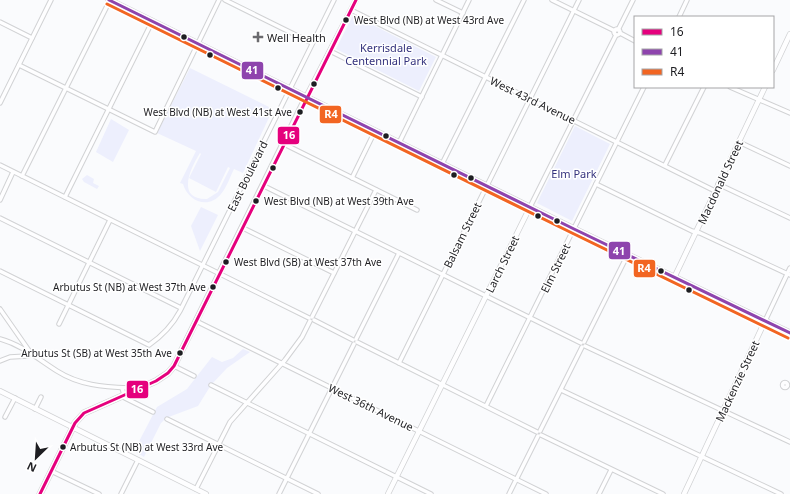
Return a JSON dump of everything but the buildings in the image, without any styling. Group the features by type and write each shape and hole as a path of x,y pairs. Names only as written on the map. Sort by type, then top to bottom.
{"main road":[{"path":"110,0 627,256 790,333"},
{"path":"40,494 73,427 84,413 162,378 174,366 264,186 306,97"}],"street":[{"path":"0,103 51,0"},
{"path":"22,176 110,0"},
{"path":"19,65 154,132 220,0"},
{"path":"225,0 312,43"},
{"name":"East Boulevard","path":"69,305 149,345 169,328 181,308 279,111 288,89 332,0"},
{"path":"306,97 356,0"},
{"path":"436,0 463,13"},
{"path":"399,143 469,0"},
{"path":"442,164 524,0"},
{"path":"552,0 634,40"},
{"name":"Balsam Street","path":"398,363 579,0"},
{"name":"Larch Street","path":"388,494 633,0"},
{"path":"679,16 687,0"},
{"name":"West 43rd Avenue","path":"351,10 715,191"},
{"path":"0,22 32,38"},
{"path":"65,197 152,22"},
{"path":"774,68 790,34"},
{"path":"330,51 422,97"},
{"name":"Elm Street","path":"486,406 644,88"},
{"path":"665,165 704,88"},
{"path":"732,88 790,113"},
{"name":"Macdonald Street","path":"674,278 765,88"},
{"path":"0,92 4,94"},
{"path":"352,178 375,131"},
{"path":"738,142 790,166"},
{"path":"284,144 417,210"},
{"path":"0,166 486,406 611,470 663,494"},
{"path":"0,200 14,172"},
{"path":"596,184 789,275"},
{"path":"718,184 790,218"},
{"path":"264,186 583,345 790,442"},
{"path":"196,489 230,422 282,363 302,337 376,190"},
{"path":"0,218 181,308"},
{"path":"59,324 110,220"},
{"path":"243,228 334,273"},
{"path":"279,494 399,253"},
{"path":"509,494 627,256"},
{"name":"Mackenzie Street","path":"684,494 765,321 789,275 790,268"},
{"path":"0,271 69,305"},
{"path":"0,309 30,352"},
{"name":"West 36th Avenue","path":"196,321 546,494"},
{"path":"0,339 30,352 69,378 93,385 129,388 133,390"},
{"path":"0,361 10,357 28,356 30,352"},
{"path":"174,366 194,376"},
{"path":"211,385 431,494"},
{"path":"122,388 125,398 153,412"},
{"path":"561,390 781,494"},
{"path":"0,391 206,494"},
{"path":"35,409 41,397"},
{"path":"5,417 15,398"},
{"path":"167,419 318,494"},
{"path":"121,494 138,460"},
{"path":"599,494 611,470"},
{"path":"51,471 97,494"}],"green space":[{"name":"Kerrisdale Centennial Park","path":"353,15 436,57 419,91 336,49"},
{"path":"190,68 273,109 243,173 234,169 221,194 210,202 194,199 189,195 183,184 180,183 196,151 157,133","holes":["200,153 201,154 189,178 196,159","228,167 230,168 218,192 207,199 197,198 191,194 188,189 189,178 216,192"]},
{"path":"111,119 129,130 113,162 96,152"},
{"name":"Elm Park","path":"575,126 610,144 572,221 537,203"},
{"path":"87,175 94,179 93,183 99,186 97,189 84,182 82,179"},
{"path":"201,207 218,215 200,251 191,226"},
{"path":"243,349 250,352 227,368 211,385 198,406 166,418 161,423 144,457 134,451 157,407 187,389 212,357 222,362 233,358"}],"transit line":[{"name":"41","path":"109,0 574,229 790,333"},
{"name":"16","path":"40,494 75,423 84,413 156,381 168,373 174,366 356,0"},
{"name":"R4","path":"107,4 788,338"}],"place":[{"name":"West Blvd (NB) at West 43rd Ave","path":"346,20"},
{"name":"Well Health","path":"258,37"},
{"name":"West Blvd (NB) at West 41st Ave","path":"300,112"},
{"name":"West Blvd (NB) at West 39th Ave","path":"256,201"},
{"name":"West Blvd (SB) at West 37th Ave","path":"226,262"},
{"name":"Arbutus St (NB) at West 37th Ave","path":"213,287"},
{"name":"Arbutus St (SB) at West 35th Ave","path":"180,353"},
{"name":"Arbutus St (NB) at West 33rd Ave","path":"63,447"}]}
